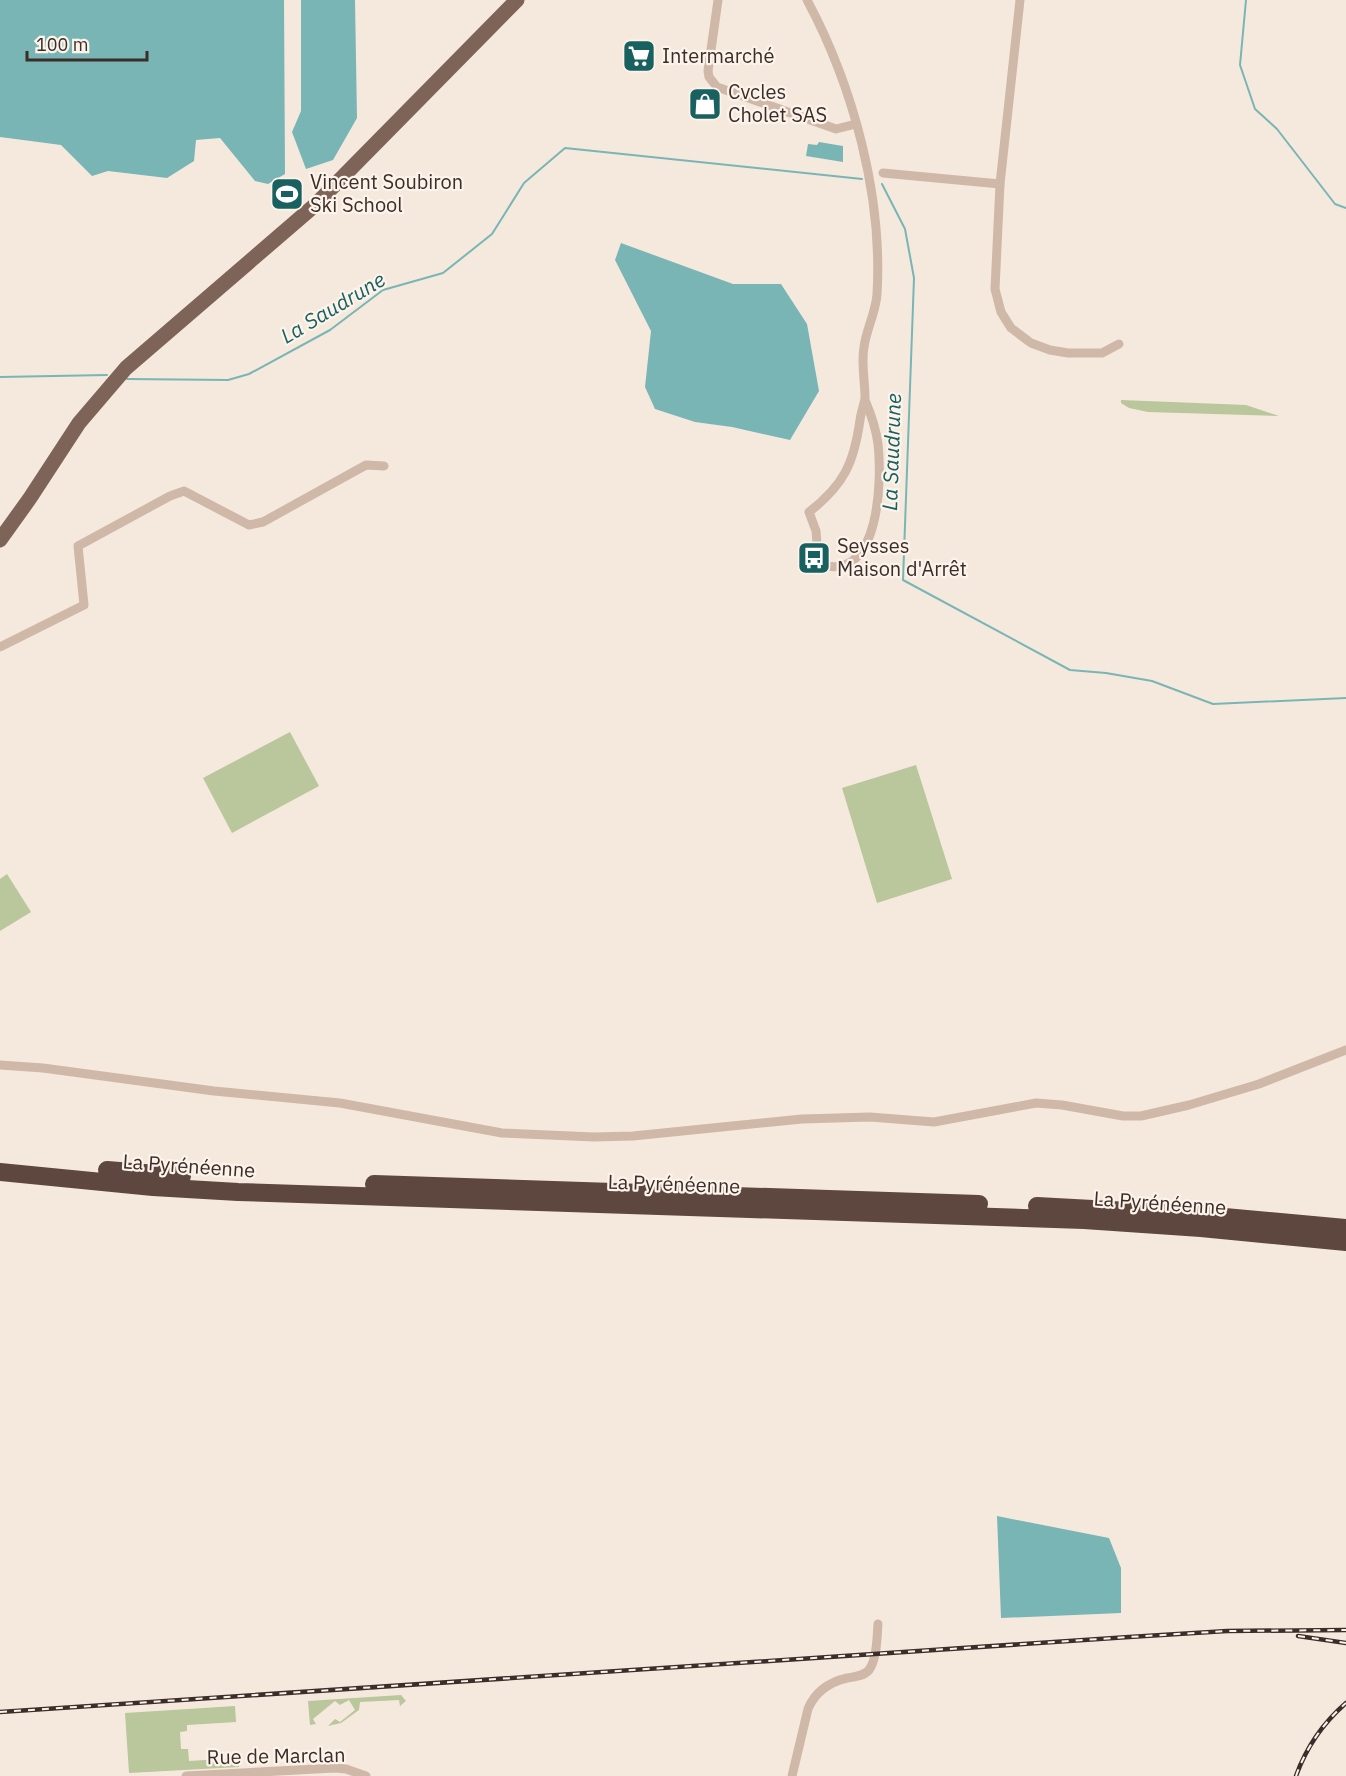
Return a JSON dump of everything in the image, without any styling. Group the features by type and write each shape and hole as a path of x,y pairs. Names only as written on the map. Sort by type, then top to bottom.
{"highway":[{"name":"La Pyrénéenne","path":"0,1159 85,1169 247,1180 1084,1208 1213,1216 1346,1228"},
{"name":"La Pyrénéenne","path":"0,1172 153,1187 238,1192 1084,1220 1264,1233 1346,1242"}],"main road":[{"path":"0,540 79,423 126,368 315,206 517,0"}],"street":[{"path":"718,0 708,70 712,83 717,87 836,129 856,124"},
{"path":"807,0 837,65 856,124 873,212 877,258 877,297 863,349 865,400 856,449 845,475 822,502 809,512 816,531 818,556 823,565 831,567 846,564 866,547 875,518 880,488 878,444 873,418 865,400"},
{"path":"1020,0 1000,184 995,289 1001,312 1011,328 1031,343 1050,350 1068,353 1102,353 1119,344"},
{"path":"883,173 1000,184"},
{"path":"0,647 84,604 78,546 170,496 184,491 249,525 263,522 366,465 384,466"},
{"path":"0,1065 43,1068 214,1092 340,1103 502,1132 594,1137 633,1136 802,1119 870,1117 934,1122 1036,1103 1062,1105 1123,1116 1141,1116 1259,1084 1346,1050"},
{"path":"792,1776 811,1703 816,1695 828,1686 863,1674 868,1670 872,1663 878,1624"},
{"name":"Rue de Marclan","path":"186,1776 335,1768 366,1776"}],"green space":[{"path":"1121,400 1246,405 1279,416 1148,412 1129,408 1121,403"},
{"path":"290,732 319,786 232,833 203,778"},
{"path":"916,765 952,879 877,903 842,788"},
{"path":"7,874 31,912 0,931 0,879"},
{"path":"401,1695 406,1701 400,1706 399,1700 360,1702 359,1710 341,1723 328,1726 335,1719 340,1722 355,1710 349,1700 340,1705 335,1701 313,1719 316,1724 310,1725 308,1701"},
{"path":"235,1706 236,1722 187,1725 187,1731 180,1732 181,1749 188,1749 189,1761 238,1758 239,1767 129,1773 125,1713"}],"water":[{"path":"0,0 284,0 285,174 268,184 255,181 220,138 196,140 194,161 167,178 108,171 92,176 61,145 0,137"},
{"path":"301,0 355,0 357,118 333,160 306,169 292,132 301,111"},
{"path":"819,142 843,146 843,162 806,156 808,144 817,145"},
{"path":"621,243 733,284 781,284 807,324 819,391 790,440 732,427 695,422 655,409 645,387 651,331 615,260"},
{"path":"997,1516 1109,1538 1121,1568 1121,1613 1001,1618"}],"waterway":[{"path":"1246,0 1240,65 1255,109 1277,129 1335,204 1346,208"},
{"name":"La Saudrune","path":"127,379 228,380 249,374 330,330 383,290 443,273 492,234 524,183 565,148 862,179"},
{"name":"La Saudrune","path":"882,184 905,229 914,278 903,580 1070,670 1106,673 1152,681 1213,704 1346,698"},
{"name":"La Saudrune","path":"0,377 107,375"}],"railway":[{"path":"0,1712 1227,1631 1346,1630"},
{"path":"1298,1636 1346,1643"},
{"path":"1296,1776 1316,1736 1346,1703"}],"place":[{"name":"Intermarché","path":"639,56"},
{"name":"Cvcles Cholet SAS","path":"705,104"},
{"name":"Vincent Soubiron Ski School","path":"287,194"},
{"name":"Seysses Maison d'Arrêt","path":"814,558"}]}
